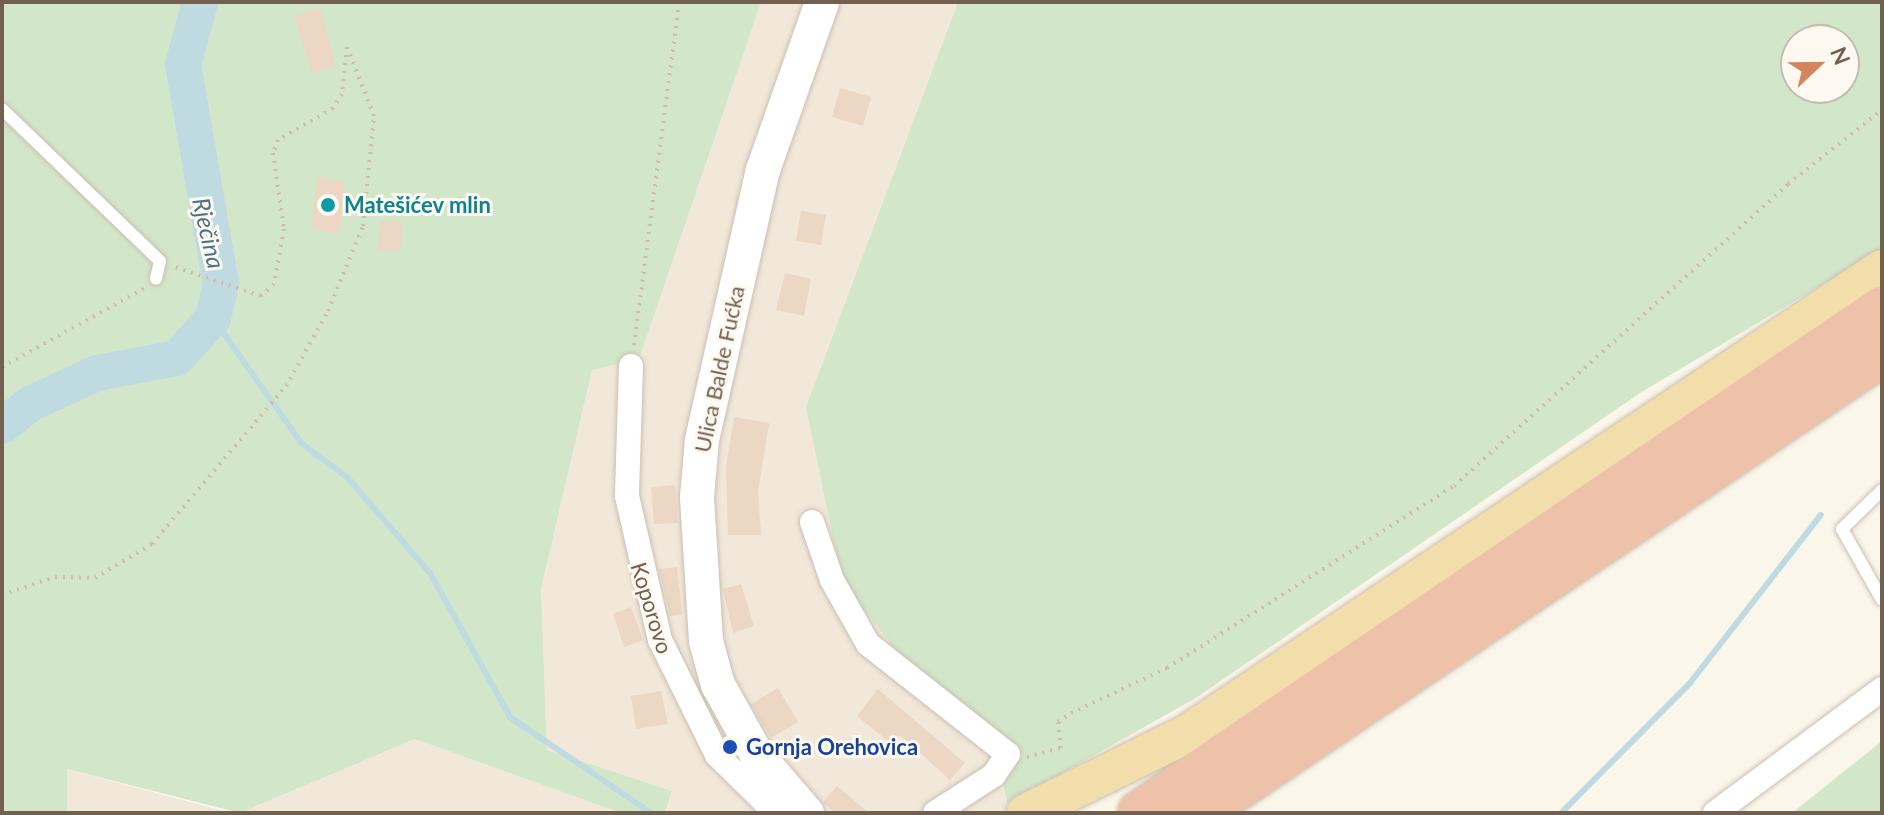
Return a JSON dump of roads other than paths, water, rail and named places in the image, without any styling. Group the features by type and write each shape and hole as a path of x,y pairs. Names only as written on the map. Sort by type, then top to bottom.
{"highway":[{"path":"1140,813 1882,309"},
{"path":"1200,813 1882,354"}],"main road":[{"name":"Ulica Balde Fućka","path":"807,813 749,743 718,685 706,641 697,497 702,440 763,170 822,2"},
{"path":"1026,813 1187,734 1882,269"}],"street":[{"name":"Koporovo","path":"631,366 627,496 660,640 717,755 776,813"},
{"path":"812,522 832,580 868,644 1009,761 935,813"},
{"path":"1715,813 1882,689"}],"lane":[{"path":"2,109 160,261 156,279"},
{"path":"1882,490 1842,529 1877,582 1882,600"}],"waterway":[{"name":"Rječina","path":"2,426 30,404 97,373 177,358 213,318 221,284 183,65 200,2"},
{"path":"213,318 302,444 347,477 430,573 510,717 651,813"},
{"path":"1561,813 1690,683 1821,515"}],"place":[{"name":"Matešićev mlin","path":"328,205"},
{"name":"Gornja Orehovica","path":"730,747"}]}
